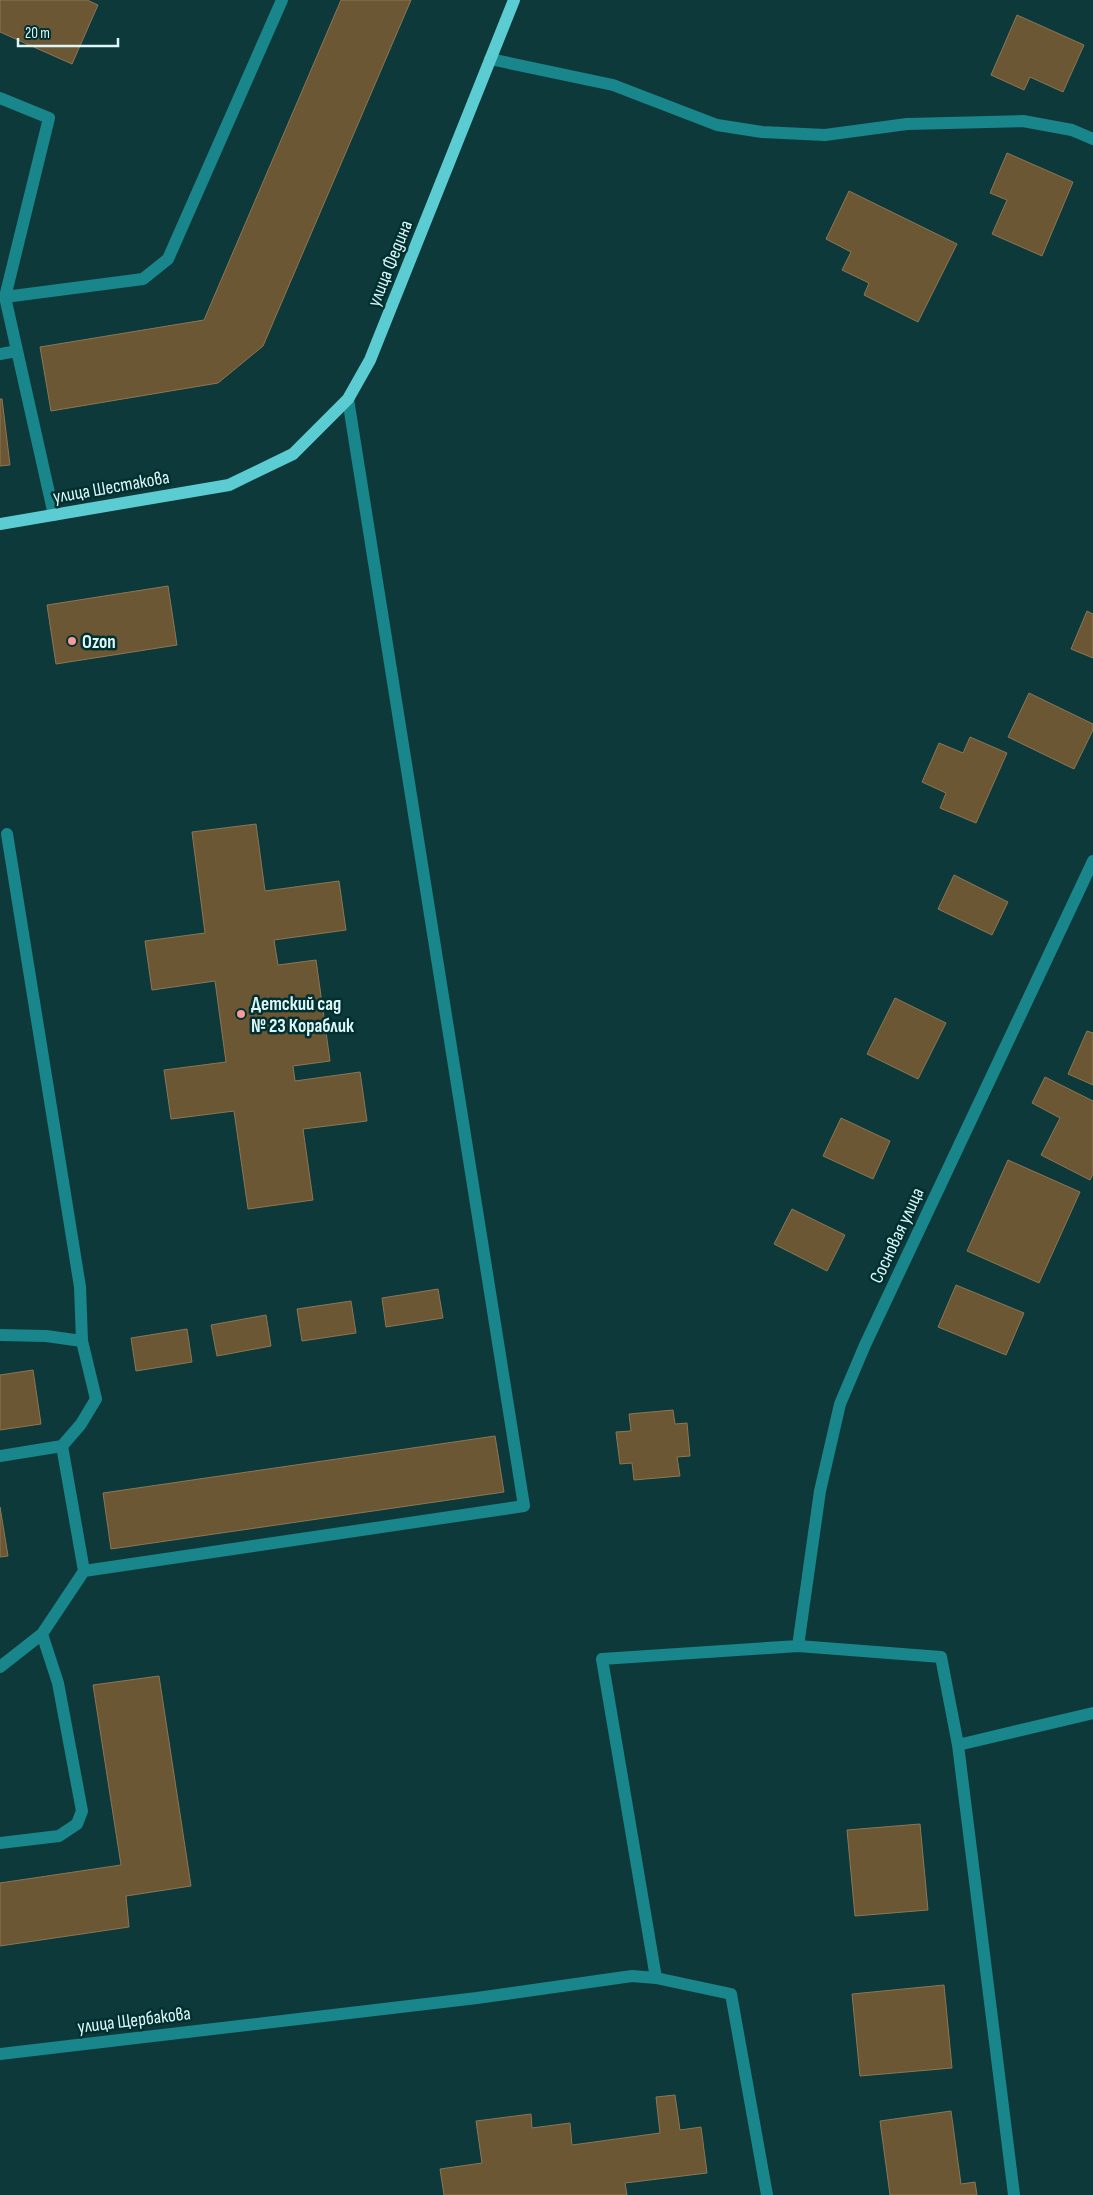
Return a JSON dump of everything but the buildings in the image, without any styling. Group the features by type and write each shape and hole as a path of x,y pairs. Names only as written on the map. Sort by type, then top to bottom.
{"main road":[{"name":"улица Федина","path":"229,485 293,454 348,399 370,360 514,0"},
{"name":"улица Шестакова","path":"0,524 229,485"}],"street":[{"path":"5,297 143,279 168,260 282,0"},
{"path":"490,59 613,85 717,125 762,132 825,135 907,124 1023,121 1072,130 1093,139"},
{"path":"0,98 49,118 5,297 54,515"},
{"path":"0,354 17,352"},
{"path":"84,1571 524,1506 348,399"},
{"path":"0,1456 62,1446 81,1424 96,1399 82,1341 80,1287 7,834"},
{"name":"Сосновая улица","path":"798,1646 820,1492 840,1404 865,1345 1093,861"},
{"path":"0,1335 46,1336 82,1341"},
{"path":"0,1667 42,1634 84,1571 62,1446"},
{"path":"0,1843 59,1836 77,1824 82,1811 58,1683 42,1634"},
{"path":"656,1978 602,1659 798,1646 941,1657 958,1746 1014,2195"},
{"path":"958,1746 1093,1713"},
{"name":"улица Щербакова","path":"0,2054 476,1998 632,1976 656,1978 732,1994 767,2195"}],"place":[{"name":"Ozon","path":"72,641"},
{"name":"Детский сад № 23 Кораблик","path":"241,1014"}]}
